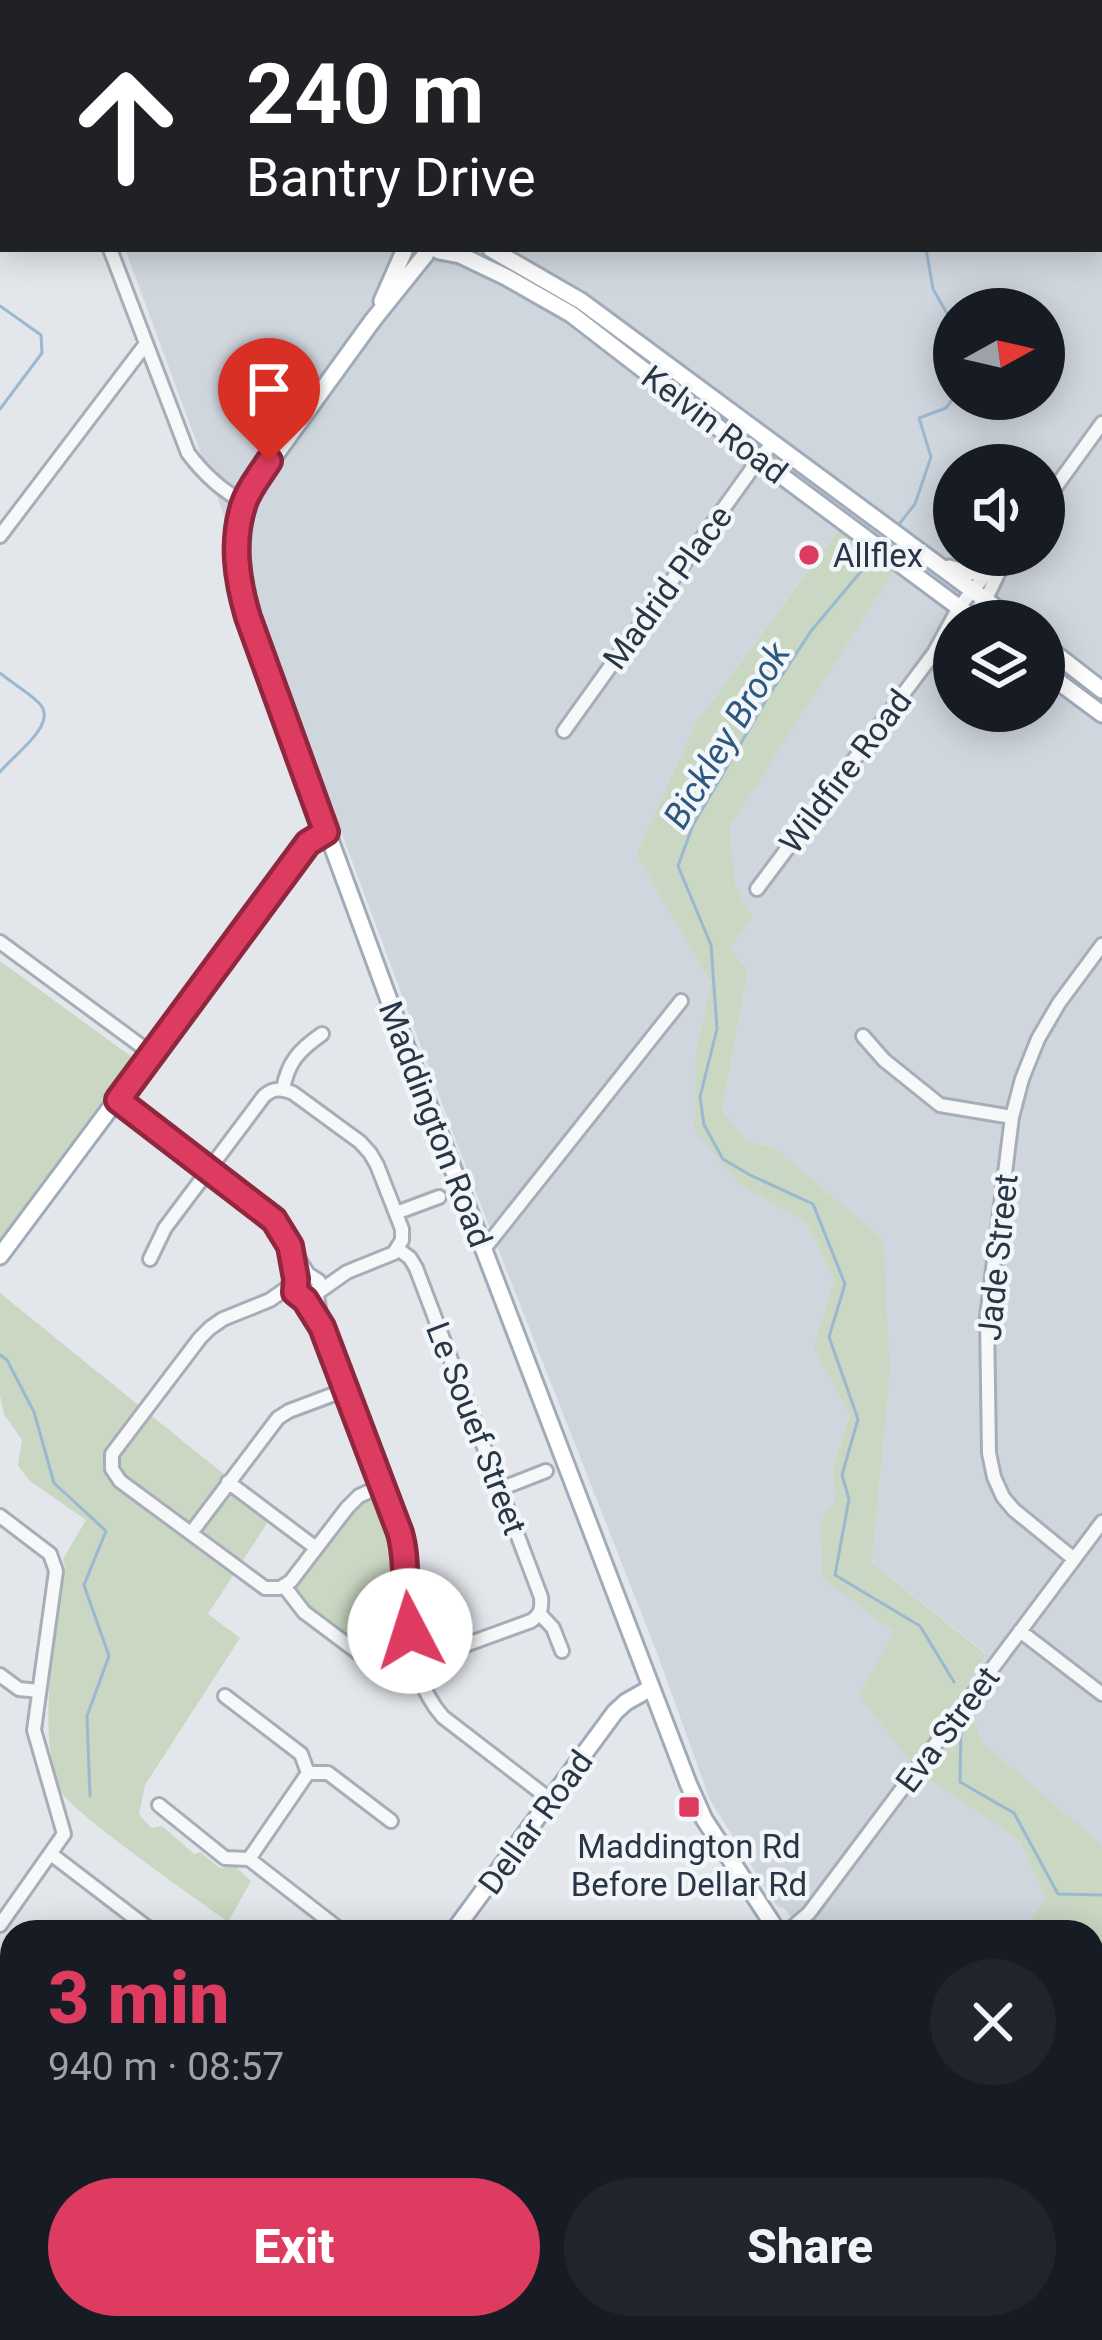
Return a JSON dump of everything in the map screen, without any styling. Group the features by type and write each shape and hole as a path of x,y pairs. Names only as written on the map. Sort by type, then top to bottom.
{"main road":[{"name":"Maddington Road","path":"423,252 248,495 236,554 238,584 328,838 653,1694 704,1819 775,1920"},
{"name":"Kelvin Road","path":"442,252 460,254 571,314 772,444 933,561"},
{"name":"Kelvin Road","path":"496,252 580,301 758,459 947,600"},
{"name":"Kelvin Road","path":"954,576 987,600"},
{"path":"1065,661 1102,690"},
{"path":"1065,687 1102,714"},
{"path":"0,1256 308,843 328,838"},
{"name":"Dellar Road","path":"462,1920 615,1712 626,1702 653,1694"}],"street":[{"path":"111,252 188,453 216,481 234,481 248,495"},
{"path":"0,536 145,345"},
{"path":"1065,474 1102,423"},
{"name":"Madrid Place","path":"564,730 772,444"},
{"name":"Wildfire Road","path":"976,600 991,576"},
{"name":"Wildfire Road","path":"758,889 933,653"},
{"path":"0,942 152,1054"},
{"name":"Jade Street","path":"1074,1559 1032,1527 1003,1497 994,1477 989,1453 987,1317 1012,1118 1022,1079 1059,1003 1102,944"},
{"path":"484,1249 681,1001"},
{"path":"283,1089 294,1057 322,1034"},
{"path":"863,1036 884,1060 940,1105 1012,1118"},
{"path":"150,1259 166,1228 264,1096 283,1089 370,1153 403,1234 398,1249 389,1256 347,1272 311,1296 270,1300"},
{"path":"118,1100 274,1220 303,1278"},
{"path":"396,1214 439,1197"},
{"name":"Le Souef Street","path":"398,1249 416,1268 541,1597 540,1614 553,1628 562,1652"},
{"path":"347,1272 303,1278 270,1300 223,1319 200,1337 112,1454 112,1469 120,1481 265,1588 273,1589 284,1586 359,1496 382,1486"},
{"path":"303,1278 295,1292 311,1296"},
{"path":"303,1278 319,1281 311,1296 403,1545 404,1603 421,1685 442,1717 552,1801"},
{"path":"190,1533 278,1418 345,1390"},
{"path":"500,1489 546,1471"},
{"path":"228,1482 316,1548"},
{"path":"0,1516 55,1562 34,1730 64,1834 3,1920"},
{"name":"Eva Street","path":"799,1920 1102,1522"},
{"path":"284,1586 304,1612 372,1663 383,1666 465,1645 540,1614"},
{"path":"1020,1631 1102,1694"},
{"path":"0,1675 19,1690 39,1691"},
{"path":"225,1696 301,1754 308,1773"},
{"path":"308,1773 328,1773 391,1821"},
{"path":"249,1859 308,1773"},
{"path":"159,1805 225,1858 249,1859 328,1920"},
{"path":"51,1854 137,1920"}],"shaded area":[{"path":"126,252 1102,252 1102,1845 982,1743 963,1691 986,1653 872,1563 890,1375 774,1148 746,1140 722,1110 748,971 731,948 753,918 736,887 729,828 893,572 839,529 695,724 636,855 711,983 696,1050 740,1185 806,1223 834,1279 813,1347 850,1415 833,1468 835,1501 894,1631 920,1774 1020,1841 1046,1898 1029,1920 793,1920 776,1905 710,1800 459,1149"}],"green space":[{"path":"840,528 894,571 729,828 736,887 753,918 731,948 748,971 722,1110 746,1140 774,1148 883,1239 890,1375 872,1563 986,1654 963,1691 982,1742 1102,1845 1102,1920 1029,1920 1046,1898 1020,1841 920,1774 859,1695 894,1632 823,1578 820,1521 835,1501 833,1468 850,1415 813,1347 834,1279 806,1223 740,1185 695,1131 696,1050 711,983 636,855 695,724"},
{"path":"0,961 136,1060 0,1246"},
{"path":"0,1293 273,1514 208,1614 240,1638 145,1785 139,1814 151,1828 162,1826 194,1854 200,1852 220,1868 234,1865 251,1881 229,1920 110,1835 60,1790 49,1739 50,1680 63,1559 86,1520 30,1481 18,1466 22,1440 4,1414"},
{"path":"381,1486 393,1517 415,1659 383,1666 292,1599 284,1586 336,1522"}],"waterway":[{"name":"Bickley Brook","path":"927,252 933,289"},
{"path":"0,306 41,335 42,353 0,409"},
{"name":"Bickley Brook","path":"896,528 915,504 931,457 919,418 933,413"},
{"name":"Bickley Brook","path":"874,556 811,631 768,697 693,825 678,866 711,945 717,1029 700,1097 704,1125 723,1159 813,1204 845,1284 829,1337 858,1419 842,1475 849,1499 835,1575 920,1626 954,1682"},
{"path":"0,673 44,711 39,730 0,772"},
{"path":"0,1355 34,1412 54,1483 106,1531 84,1585 109,1656 87,1716 90,1796"},
{"name":"Bickley Brook","path":"961,1728 960,1782 1014,1813 1058,1894 1102,1895"}],"place":[{"name":"Allflex","path":"809,555"},
{"name":"Maddington Rd Before Dellar Rd","path":"689,1807"}],"route":[{"path":"269,461 244,502 236,554 238,584 326,832 308,843 118,1100 260,1208 283,1232 290,1246 295,1292 322,1327 400,1533 410,1631"}]}
